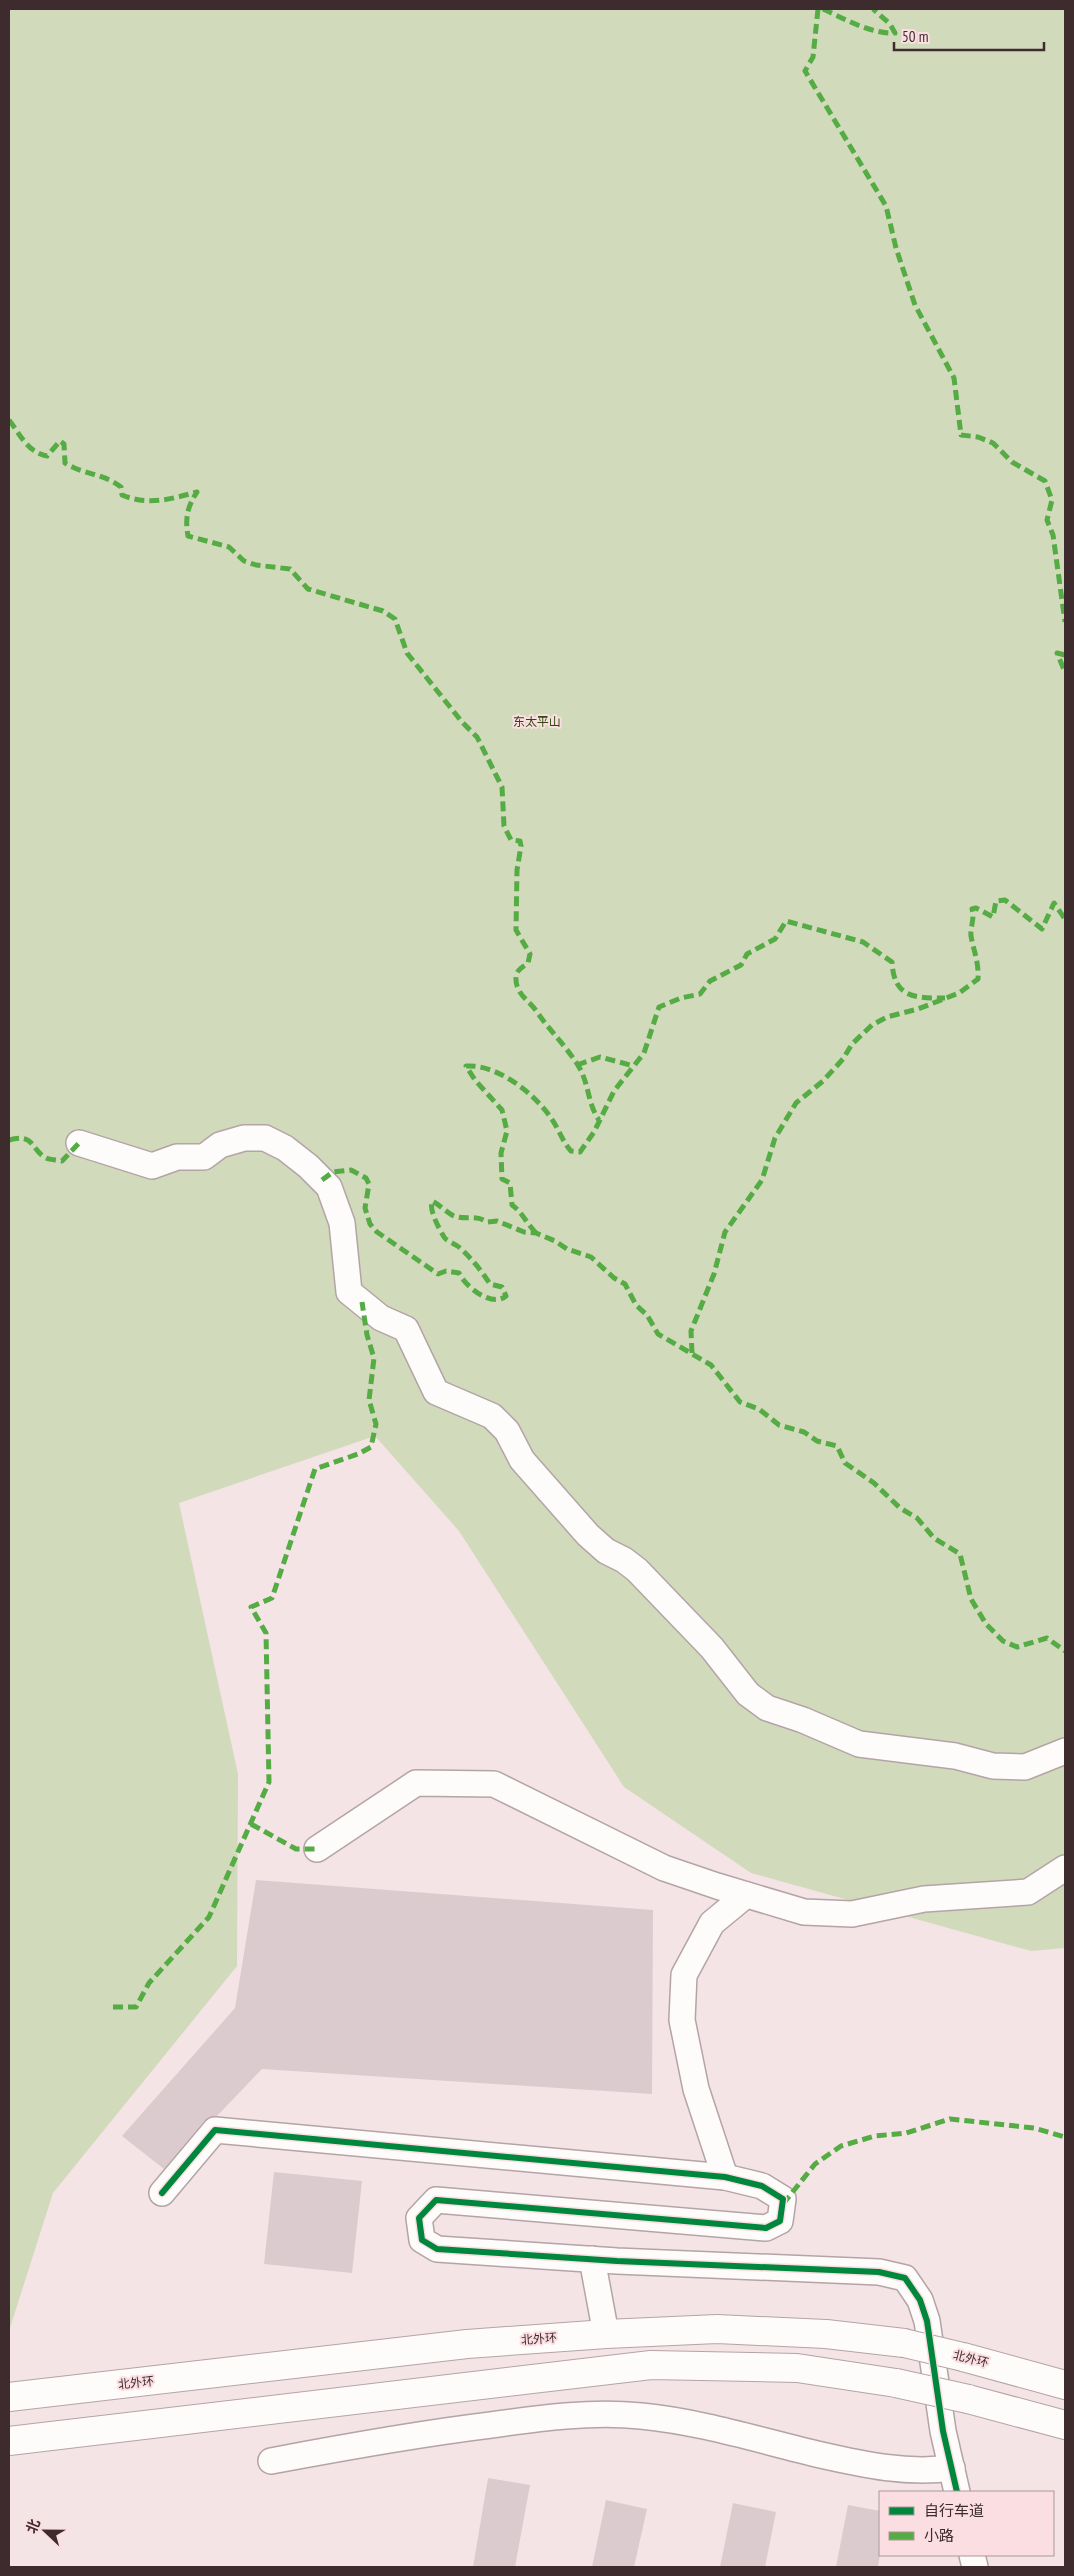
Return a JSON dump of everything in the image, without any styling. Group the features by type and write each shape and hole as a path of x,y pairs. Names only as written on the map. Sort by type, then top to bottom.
{"highway":[{"name":"北外环","path":"9,2397 467,2344 717,2328 826,2334 904,2343 963,2356 1065,2385"},
{"path":"9,2441 651,2365 797,2368 896,2383 968,2399 1065,2425"}],"street":[{"path":"79,1143 152,1166 177,1157 204,1157 220,1145 244,1138 265,1138 285,1148 308,1166 329,1187 342,1223 349,1292 381,1318 406,1329 436,1392 492,1416 507,1431 522,1460 588,1535 606,1551 624,1560 637,1570 712,1648 748,1694 768,1708 803,1720 859,1744 955,1756 992,1766 1025,1767 1065,1751"},
{"path":"317,1849 416,1784 494,1784 664,1868 804,1912 852,1914 924,1899 1028,1892 1065,1868"},
{"path":"725,2177 696,2089 684,2028 684,1975 712,1923 746,1895"},
{"path":"162,2193 215,2130 725,2177 762,2186 783,2199 780,2220 766,2228 436,2200 419,2218 422,2240 438,2249 592,2259 879,2272 905,2278 920,2300 927,2321 943,2431 957,2491"},
{"path":"592,2259 606,2334"},
{"path":"272,2461 396,2437 531,2420 599,2414 641,2416 703,2425 867,2466 906,2471 952,2468"}],"green space":[{"name":"东太平山","path":"9,9 1065,9 1065,1948 1031,1951 751,1873 624,1787 459,1531 375,1436 179,1503 238,1774 237,1966 53,2193 9,2331"}],"building":[{"path":"256,1880 653,1910 652,2094 262,2069 217,2116 204,2121 164,2169 122,2136 235,2008"},
{"path":"274,2172 362,2181 352,2273 264,2264"},
{"path":"488,2478 530,2485 515,2567 473,2567"},
{"path":"606,2500 647,2509 634,2567 592,2567"},
{"path":"733,2503 776,2512 765,2567 720,2567"},
{"path":"848,2505 879,2511 878,2567 836,2567"}],"marked path":[{"path":"818,9 813,57 805,71 886,206 896,248 915,305 954,378 961,435 978,437 993,443 1012,462 1045,481 1052,500 1047,520 1053,535 1065,622"},
{"path":"823,9 867,28 886,33 895,33 890,24 873,9"},
{"path":"9,420 34,451 47,456 60,441 64,444 65,463 114,482 121,487 122,495 150,501 169,499 197,492 188,513 188,536 229,547 244,561 256,565 290,569 308,589 383,611 395,619 407,653 462,722 477,737 502,787 504,826 511,840 520,841 521,846 517,870 516,930 530,954 528,963 517,974 516,983 520,992 579,1067 595,1114 599,1120"},
{"path":"1065,655 1057,653 1065,672"},
{"path":"692,1353 691,1331 714,1274 725,1232 762,1180 775,1138 796,1103 823,1081 843,1059 852,1044 872,1025 887,1017 918,1009 959,993 978,979 977,963 971,936 972,909 976,908 993,917 996,901 1005,900 1042,929 1054,903 1065,919"},
{"path":"536,1233 512,1205 510,1183 502,1179 501,1153 507,1131 502,1110 475,1080 466,1066 490,1070 502,1075 525,1090 551,1118 571,1151 580,1152 594,1132 614,1091 644,1053 659,1007 681,998 700,994 710,981 741,965 747,954 775,939 786,921 863,942 892,962 897,983 908,994 945,998"},
{"path":"577,1065 600,1057 634,1066"},
{"path":"9,1140 17,1138 28,1140 46,1158 62,1161 79,1143"},
{"path":"322,1180 333,1172 351,1170 366,1178 369,1184 365,1208 370,1224 377,1232 438,1274 446,1271 459,1273 467,1284 486,1297 500,1299 506,1296 502,1287 490,1284 468,1256 445,1238 433,1214 432,1201 456,1217 478,1218 487,1222 497,1221 524,1232 536,1233 555,1241 567,1249 591,1257 614,1278 625,1284 636,1305 647,1315 658,1334 711,1365 740,1402 759,1409 779,1425 804,1432 817,1441 837,1446 845,1463 874,1483 900,1508 917,1518 934,1538 960,1554 971,1599 986,1624 1003,1641 1017,1647 1047,1638 1065,1651"},
{"path":"113,2007 136,2007 149,1983 209,1917 269,1782 266,1633 251,1607 272,1598 315,1469 358,1454 371,1447 376,1424 369,1400 374,1358 367,1335 362,1302"},
{"path":"251,1824 296,1849 317,1849"},
{"path":"783,2204 815,2164 841,2146 875,2136 906,2133 950,2119 1034,2128 1065,2137"}],"cycle path":[{"path":"162,2193 215,2130 725,2177 762,2186 783,2199 780,2221 766,2228 436,2200 419,2218 422,2240 437,2249 617,2261 879,2272 905,2278 920,2300 927,2321 943,2431 957,2491"}]}
